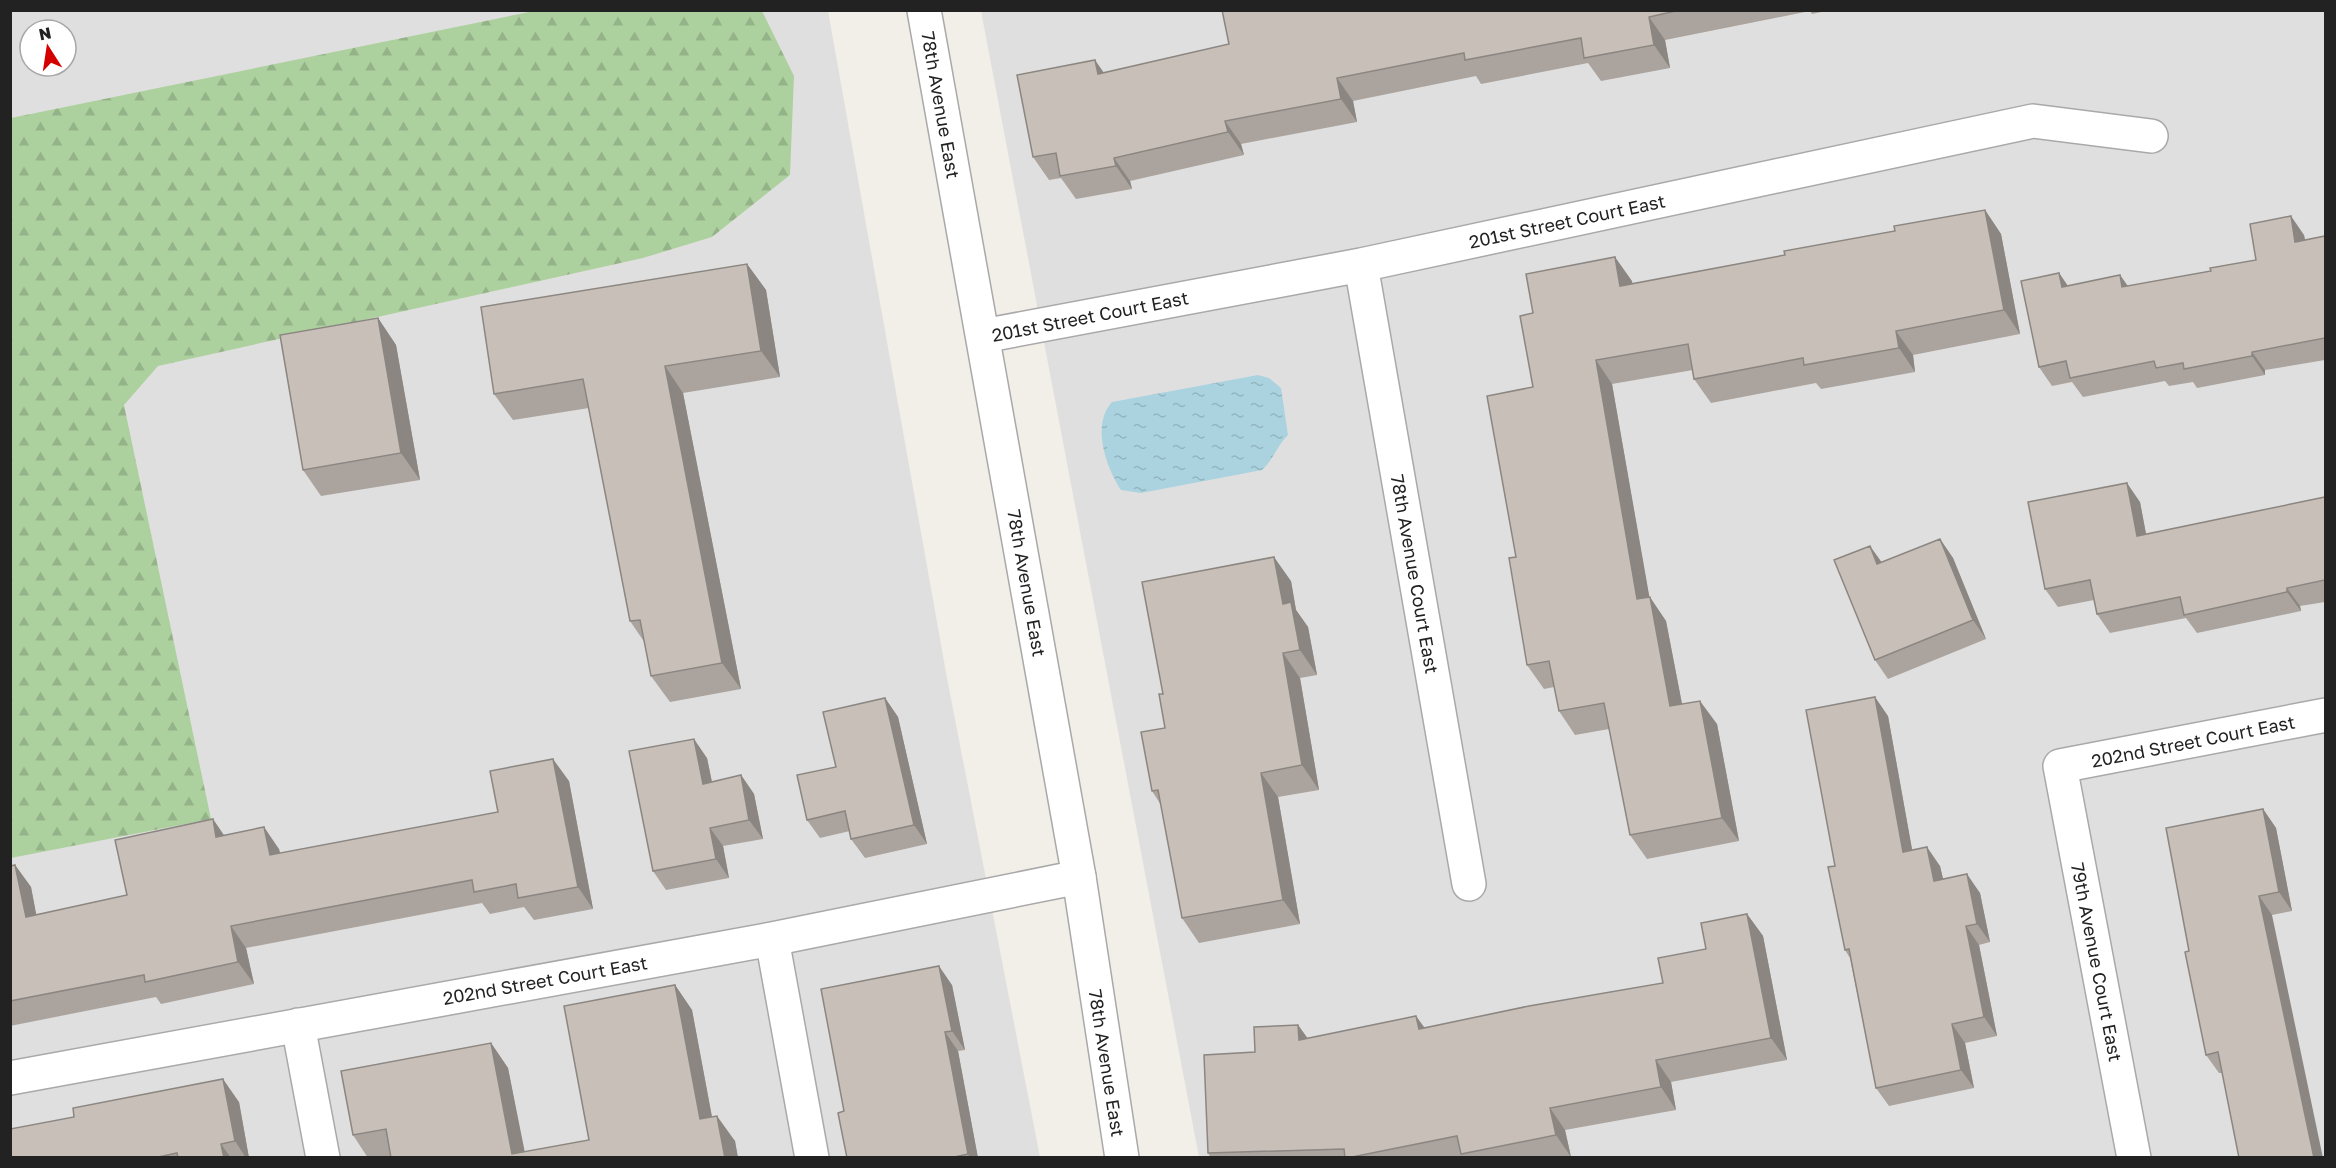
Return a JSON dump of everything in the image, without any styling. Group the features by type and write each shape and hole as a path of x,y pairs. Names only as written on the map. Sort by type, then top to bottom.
{"street":[{"name":"78th Avenue East","path":"924,10 1079,877 1122,1158"},
{"name":"201st Street Court East","path":"983,336 1361,265 2033,121 2151,136"},
{"name":"78th Avenue Court East","path":"1361,265 1469,884"},
{"name":"202nd Street Court East","path":"2060,766 2325,715"},
{"name":"79th Avenue Court East","path":"2060,766 2130,1157"},
{"name":"202nd Street Court East","path":"10,1078 772,939 1079,877"},
{"path":"772,939 812,1158"},
{"path":"298,1025 323,1158"}],"shaded area":[{"path":"10,11 828,11 947,678 1040,1157 11,1157"},
{"path":"981,11 2325,11 2325,1157 1199,1157"}],"green space":[{"path":"534,11 762,11 794,76 790,175 712,237 643,258 158,366 124,405 211,819 11,858 11,118"}],"water":[{"path":"1258,375 1269,378 1281,388 1288,435 1262,470 1141,493 1121,490 1110,470 1103,446 1102,422 1112,402"}],"building":[{"path":"1222,10 1680,10 1649,17 1654,45 1584,58 1581,38 1465,60 1464,53 1337,78 1341,99 1225,121 1228,132 1114,158 1116,166 1060,176 1056,153 1033,157 1017,75 1095,60 1098,74 1229,44"},
{"path":"1985,210 2004,310 1896,331 1899,348 1804,365 1803,358 1694,379 1688,344 1596,360 1637,599 1650,597 1670,706 1700,701 1722,818 1630,835 1604,703 1559,711 1549,661 1527,665 1509,558 1516,557 1487,396 1533,387 1520,316 1533,313 1526,274 1615,257 1620,286 1785,255 1784,251 1895,231 1894,226"},
{"path":"2291,216 2295,242 2325,236 2325,338 2252,352 2252,356 2184,369 2183,363 2156,368 2154,361 2070,378 2066,361 2039,367 2021,281 2059,273 2062,287 2120,275 2122,287 2211,271 2210,268 2256,260 2250,224"},
{"path":"747,264 761,351 665,366 722,663 651,676 640,620 630,621 583,379 494,394 481,307"},
{"path":"378,318 401,453 303,470 280,335"},
{"path":"2127,483 2137,536 2325,497 2325,580 2287,588 2287,592 2184,615 2180,597 2097,614 2090,580 2045,589 2028,502"},
{"path":"1940,539 1973,620 1875,660 1834,560 1870,546 1877,564"},
{"path":"1274,557 1283,604 1291,602 1300,650 1283,653 1302,765 1261,773 1283,900 1182,918 1158,790 1152,791 1141,732 1165,728 1159,694 1163,694 1142,582"},
{"path":"1875,697 1903,852 1927,847 1934,881 1967,874 1977,924 1966,926 1984,1017 1952,1024 1961,1070 1876,1088 1849,949 1845,950 1828,867 1835,866 1806,710"},
{"path":"885,698 914,825 851,839 845,811 807,820 797,775 836,767 823,712"},
{"path":"694,739 703,784 741,775 749,820 710,828 716,859 653,871 629,751"},
{"path":"553,759 578,887 518,898 516,884 474,892 472,880 231,926 238,962 145,982 144,975 10,1001 10,866 15,865 26,917 127,895 115,840 213,819 216,837 264,827 270,855 498,812 490,771"},
{"path":"2263,809 2279,892 2259,896 2314,1158 2239,1158 2218,1052 2206,1055 2185,952 2189,951 2166,828"},
{"path":"1747,914 1771,1038 1656,1060 1661,1087 1550,1108 1556,1135 1461,1154 1457,1136 1347,1158 1345,1158 1344,1149 1208,1153 1204,1055 1255,1052 1254,1027 1298,1025 1299,1040 1416,1016 1419,1029 1529,1006 1663,983 1658,958 1706,949 1701,923"},
{"path":"939,966 952,1031 945,1032 968,1154 950,1158 847,1158 838,1113 844,1111 821,989"},
{"path":"675,985 700,1119 717,1116 725,1158 391,1158 386,1129 353,1135 341,1071 491,1043 512,1154 589,1140 564,1006"},
{"path":"223,1079 235,1141 221,1144 224,1158 178,1158 177,1153 154,1158 10,1158 10,1129 74,1117 73,1108"}]}
